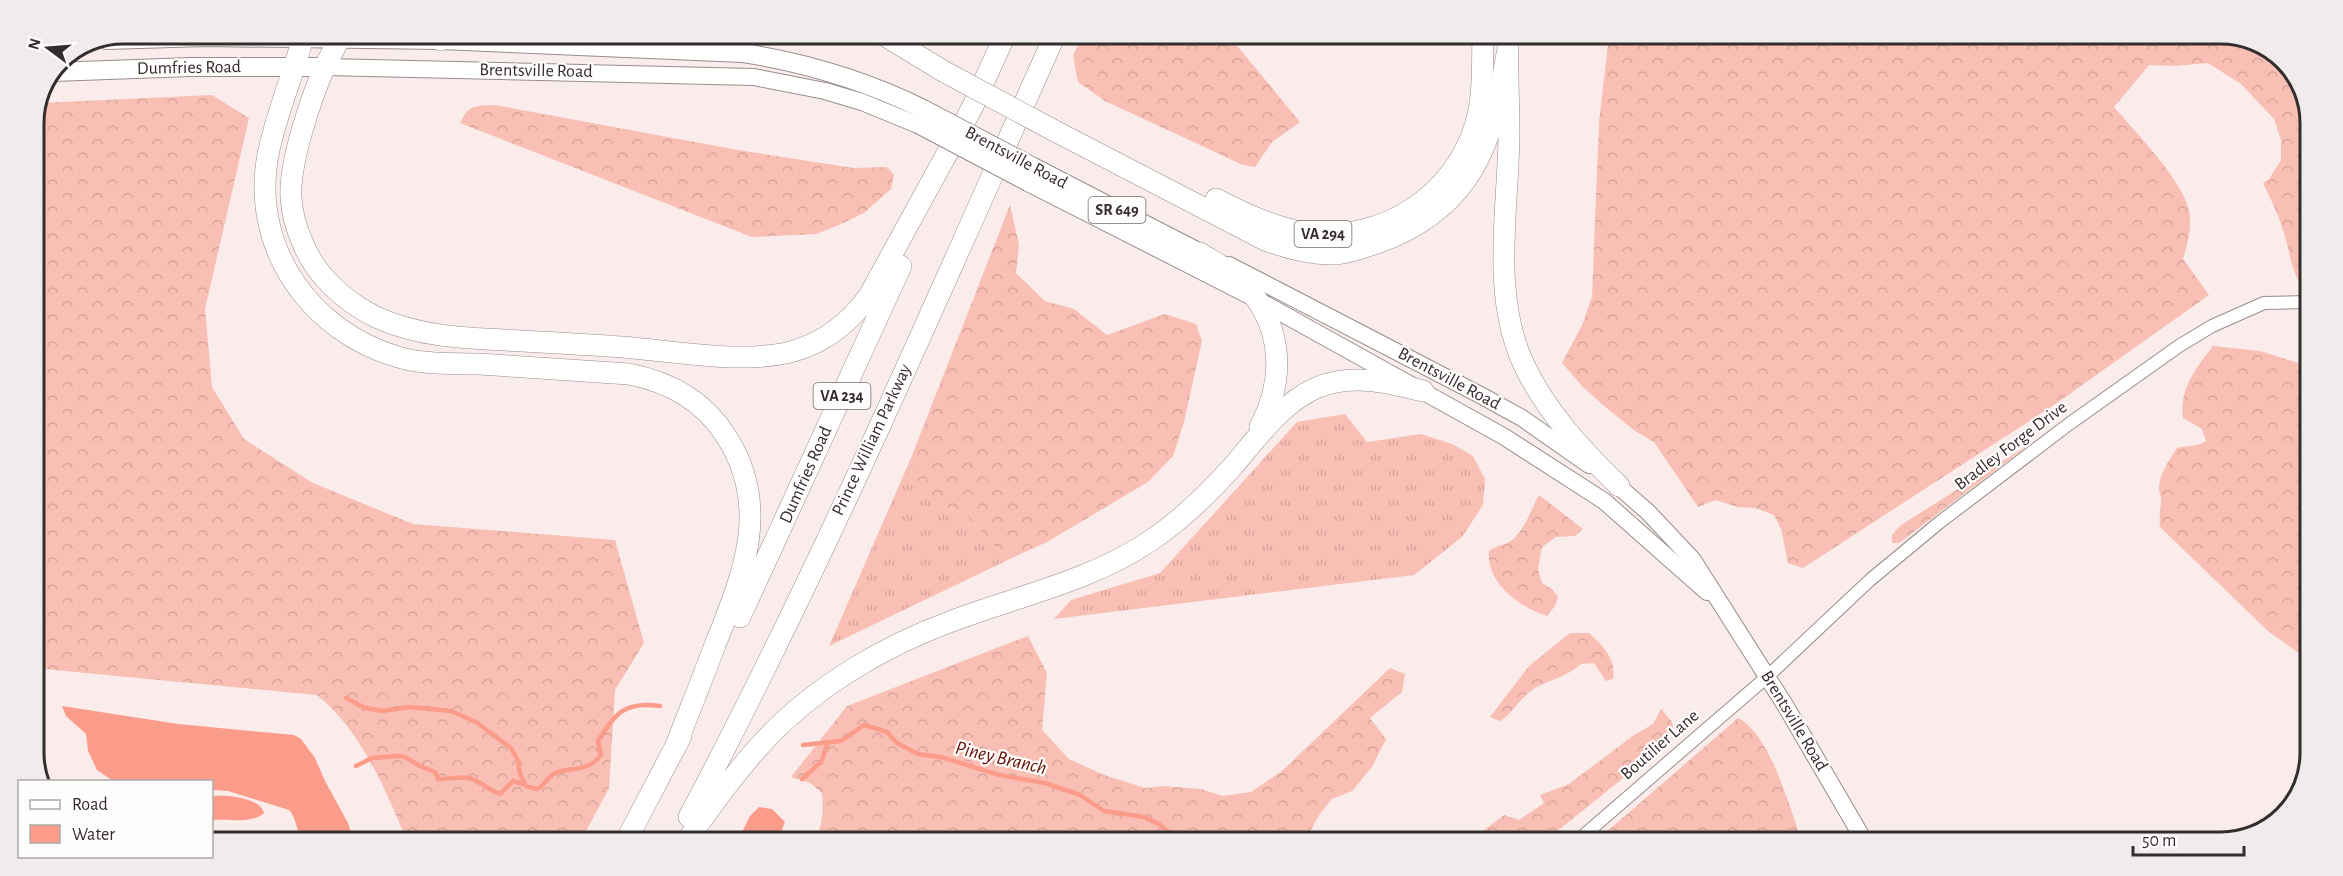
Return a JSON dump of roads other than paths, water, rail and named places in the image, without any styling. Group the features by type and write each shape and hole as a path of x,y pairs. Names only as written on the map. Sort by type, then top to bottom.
{"highway":[{"path":"302,44 267,160 266,200 270,230 279,259 294,284 311,305 361,343 399,358 436,363 619,373 646,377 672,387 708,412 731,443 746,477 751,520 750,541 734,598 675,748"},
{"path":"336,44 325,67 302,135 294,169 291,196 295,221 309,256 320,272 353,304 376,317 417,332 453,337 737,357 774,355 807,346 835,332 857,312 878,281 973,106"},
{"path":"902,44 945,65"},
{"name":"VA 294","path":"917,44 945,65 1056,124 1230,207 1275,225 1314,234 1357,232 1386,223 1417,207 1438,189 1461,157 1471,138 1478,113 1482,44"},
{"name":"Dumfries Road","path":"675,748 778,537 1001,44"},
{"name":"Prince William Parkway","path":"682,832 802,591 874,439 1050,44"},
{"path":"1056,124 1265,240 1302,251 1338,254 1379,243 1417,225 1433,215 1456,193 1478,160 1491,127 1508,45"},
{"path":"1508,45 1509,137 1503,257 1506,296 1513,331 1524,366 1549,410 1577,444 1619,486"},
{"path":"1200,253 1235,276 1256,298 1273,332 1278,365 1270,405 1251,444"},
{"path":"694,832 729,782 767,738 836,681 880,654 920,634 1086,573 1150,541 1209,492 1251,444 1293,403 1313,390 1334,382 1353,380 1378,381 1422,391"},
{"name":"VA 234","path":"631,832 675,748"}],"main road":[{"name":"Brentsville Road","path":"570,44 743,53 771,57 846,76 1256,298 1503,436 1604,501 1718,603"},
{"name":"Dumfries Road","path":"78,71 191,67 325,67"},
{"name":"Brentsville Road","path":"325,67 754,77 825,91 922,117"},
{"name":"Brentsville Road","path":"1032,176 1242,271 1484,397 1522,418 1619,486 1648,512 1693,560 1718,603 1768,676 1859,832"}],"street":[{"name":"Bradley Forge Drive","path":"1768,676 1870,580 1940,522 2069,424 2179,346 2212,326 2264,303 2299,302"},
{"name":"Boutilier Lane","path":"1588,832 1768,676"}],"water":[{"path":"62,706 178,724 294,735 301,739 315,758 348,823 350,832 299,832 289,810 228,791 213,790 213,780 112,780 97,770 88,751 86,734 66,716"},
{"path":"213,796 233,797 256,803 264,813 247,820 213,820"},
{"path":"759,807 772,809 785,822 781,832 742,832 750,816"}],"waterway":[{"path":"346,698 365,708 382,711 409,707 451,711 476,722 511,748 526,786 537,789 555,773 581,768 595,761 601,755 598,741 610,723 622,711 638,705 660,706"},
{"name":"Piney Branch","path":"803,745 841,741 864,725 887,732 897,743 918,754 941,757 999,775 1045,783 1080,795 1104,811 1144,817 1170,832"},
{"path":"802,779 821,762 828,743"},
{"path":"356,766 372,758 399,756 435,772 438,779 469,778 500,794 513,781 523,784"}]}
